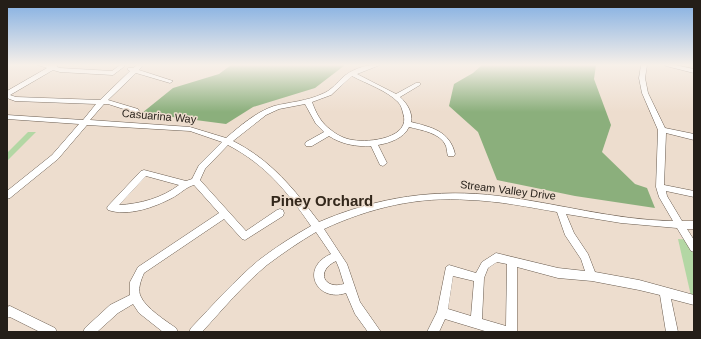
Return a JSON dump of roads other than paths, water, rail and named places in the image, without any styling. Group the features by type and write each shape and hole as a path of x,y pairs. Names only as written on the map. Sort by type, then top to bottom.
{"street":[{"path":"30,81 7,95 14,99 109,102 136,111"},
{"path":"7,196 55,157 102,102 123,81"},
{"path":"186,184 144,173 111,208 119,209 164,198 178,192 186,184 196,181 203,166 229,141 268,110 308,102 326,95 336,89 345,81"},
{"path":"308,102 316,119 328,133 341,140 357,144 374,144 388,141 400,133 407,124 408,115 403,104 396,96 366,81"},
{"path":"643,81 645,93 662,130 660,187 663,197 694,248"},
{"path":"396,96 418,84"},
{"name":"Casuarina Way","path":"7,117 190,129 213,134 251,153 270,168 288,188 337,256"},
{"path":"407,124 428,128 441,135 451,146 451,154"},
{"path":"662,130 694,137"},
{"path":"309,144 328,133"},
{"path":"374,144 383,164"},
{"path":"196,181 245,236 280,212"},
{"path":"660,187 694,194"},
{"name":"Stream Valley Drive","path":"195,332 226,297 264,262 296,240 318,228 365,208 387,202 423,196 475,196 646,223 694,225"},
{"path":"560,209 570,235 585,257 592,276"},
{"path":"172,332 143,309 135,298 135,282 141,270 225,214"},
{"path":"350,287 337,291 329,290 321,285 318,277 319,270 323,263 337,256 343,267 350,287 355,303 366,322 375,332"},
{"path":"476,323 480,278 485,265 496,258 558,273 592,276 639,285 694,300"},
{"path":"511,332 512,261"},
{"path":"433,332 442,313 449,270 480,278"},
{"path":"664,292 672,332"},
{"path":"89,332 114,309 135,298"},
{"path":"7,313 10,311 52,332"},
{"path":"442,313 507,332"}],"district":[{"name":"Piney Orchard","path":"322,200"}]}
